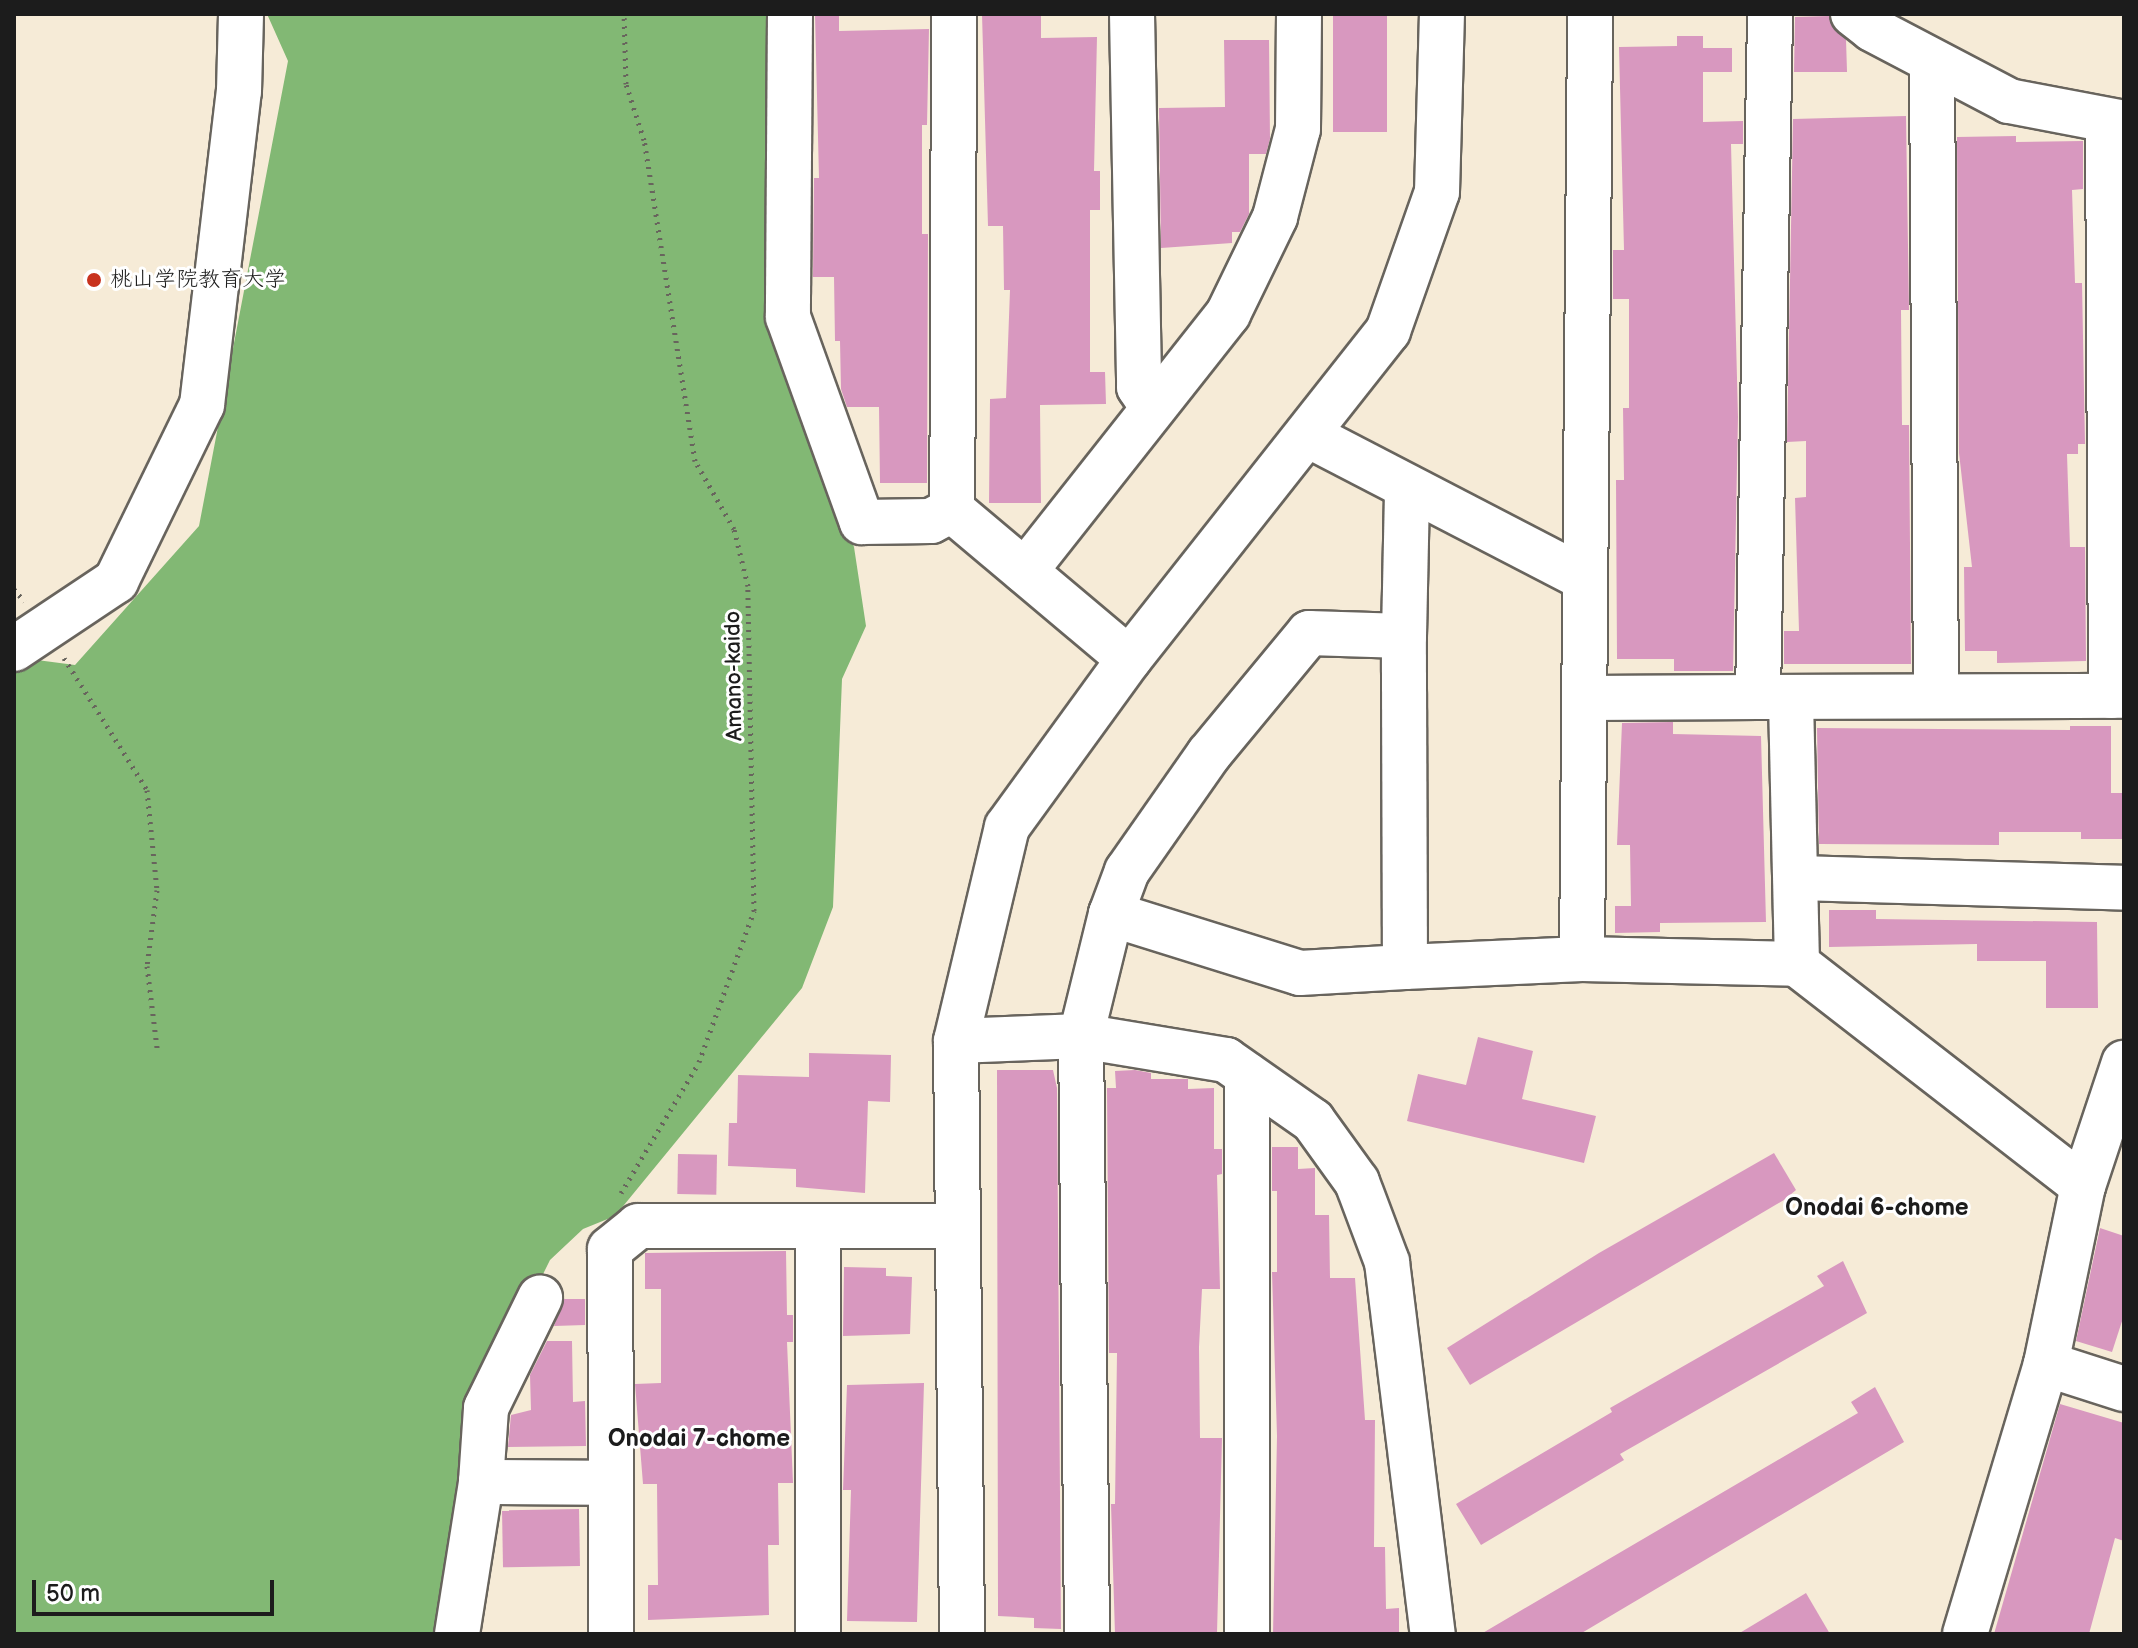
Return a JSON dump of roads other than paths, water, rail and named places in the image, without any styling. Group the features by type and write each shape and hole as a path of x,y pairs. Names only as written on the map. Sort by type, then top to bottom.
{"street":[{"path":"29,637 116,581 202,405 239,91 241,14"},
{"path":"790,14 788,317 862,522 931,521 952,510"},
{"path":"952,510 954,14"},
{"path":"1132,14 1139,387 1153,408"},
{"path":"1025,571 1228,314 1275,217 1298,129 1299,14"},
{"path":"962,1634 956,1041 1007,827 1129,659 1310,436 1388,331 1437,192 1442,14"},
{"path":"1582,959 1588,698 1582,577 1590,14"},
{"path":"1770,14 1775,697 1796,878 1797,964"},
{"path":"1588,698 2118,696 2116,122 2009,101 1932,62 1853,14"},
{"path":"1932,62 1936,696"},
{"path":"1310,436 1407,491 1582,577"},
{"path":"1405,967 1407,491"},
{"path":"952,510 1129,659"},
{"path":"1087,1634 1081,1036 1111,914 1127,871 1172,806 1309,633 1404,636"},
{"path":"1796,878 2124,888"},
{"path":"1111,914 1300,973 1582,959 1797,964 2083,1186"},
{"path":"956,1041 1081,1036 1226,1060 1313,1121 1357,1182 1387,1262 1433,1634"},
{"path":"1965,1634 2046,1364 2083,1186 2124,1063"},
{"path":"1247,1075 1247,1634"},
{"path":"611,1634 610,1249 638,1226 957,1226"},
{"path":"818,1227 818,1634"},
{"path":"457,1634 481,1482 486,1408 540,1298"},
{"path":"2046,1364 2124,1389"},
{"path":"481,1482 611,1483"}],"place":[{"name":"桃山学院教育大学","path":"94,280"}],"district":[{"name":"Onodai 6-chome","path":"1877,1208"},
{"name":"Onodai 7-chome","path":"699,1439"}]}
